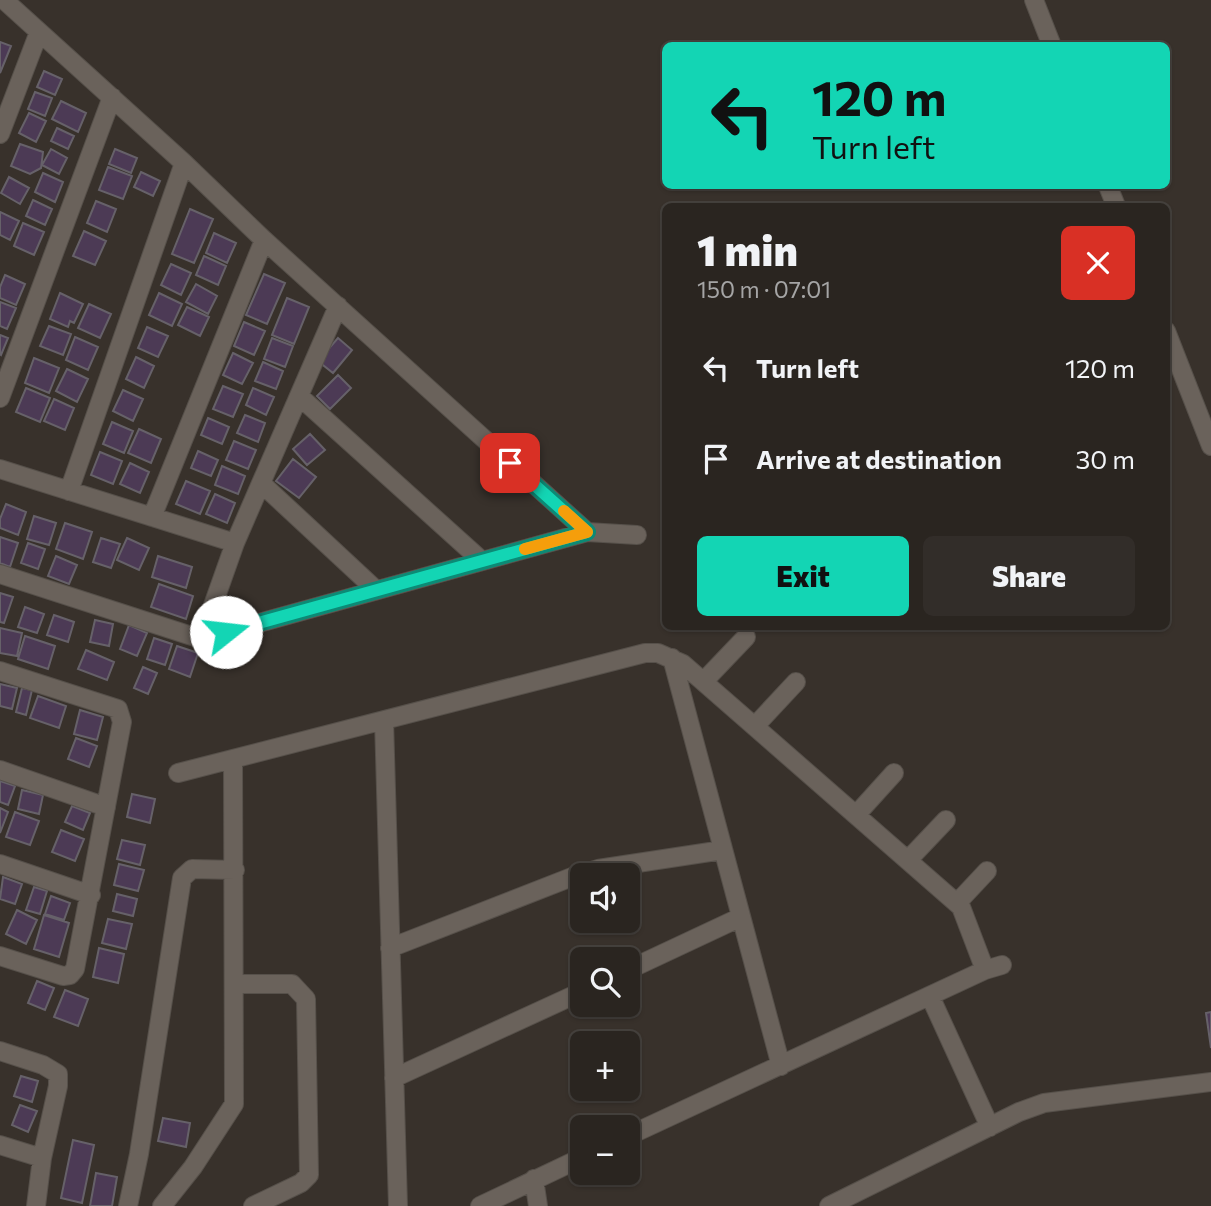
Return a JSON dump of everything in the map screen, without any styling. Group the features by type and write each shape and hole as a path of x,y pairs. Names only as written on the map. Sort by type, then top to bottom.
{"street":[{"path":"4,0 587,532"},
{"path":"1034,0 1050,42"},
{"path":"0,134 39,32"},
{"path":"0,398 112,97"},
{"path":"69,491 184,163"},
{"path":"152,517 264,240"},
{"path":"201,639 235,543 338,306"},
{"path":"1170,341 1211,446"},
{"path":"299,396 482,561"},
{"path":"0,469 235,543"},
{"path":"261,483 375,589"},
{"path":"0,574 201,639 587,532 637,535"},
{"path":"704,681 746,637"},
{"path":"177,773 645,653 672,657 683,664 961,906 994,968 640,1131"},
{"path":"672,657 781,1066"},
{"path":"0,671 118,709 122,722 75,969 70,975 63,976 0,957"},
{"path":"755,726 796,681"},
{"path":"384,720 398,1206"},
{"path":"162,1206 193,1167 234,1104 233,759"},
{"path":"0,770 106,807"},
{"path":"856,815 894,773"},
{"path":"908,860 946,820"},
{"path":"390,948 587,872 723,850"},
{"path":"0,864 91,895"},
{"path":"128,1206 139,1154 182,878 192,869 235,870"},
{"path":"957,903 987,871"},
{"path":"640,964 741,917"},
{"path":"234,984 292,984 306,999 309,1175 301,1183 253,1206"},
{"path":"394,1078 570,996"},
{"path":"930,996 989,1127"},
{"path":"0,1051 43,1065 58,1074 36,1206"},
{"path":"829,1206 989,1127 1044,1103 1211,1083"},
{"path":"0,1145 42,1158"},
{"path":"480,1206 570,1163"},
{"path":"534,1179 538,1206"}],"building":[{"path":"0,42 11,46 0,73"},
{"path":"44,71 62,79 55,95 37,87"},
{"path":"35,92 52,98 45,116 28,109"},
{"path":"61,101 86,113 78,132 52,119"},
{"path":"29,113 46,121 36,142 19,133"},
{"path":"57,128 74,136 68,149 51,141"},
{"path":"20,144 43,152 41,168 30,174 11,166"},
{"path":"51,149 67,158 59,174 42,165"},
{"path":"115,149 137,158 131,173 109,164"},
{"path":"108,167 132,176 123,199 99,190"},
{"path":"141,172 160,181 153,196 134,187"},
{"path":"43,173 63,182 55,202 35,192"},
{"path":"9,177 29,188 20,204 1,193"},
{"path":"33,200 52,209 45,225 26,216"},
{"path":"96,201 116,209 107,232 87,223"},
{"path":"190,209 213,219 194,263 172,254"},
{"path":"0,212 19,221 10,240 0,235"},
{"path":"23,223 44,232 34,255 14,246"},
{"path":"84,231 106,241 95,265 73,256"},
{"path":"214,233 236,243 227,263 206,253"},
{"path":"204,256 226,266 218,285 196,275"},
{"path":"171,264 191,273 181,295 161,285"},
{"path":"264,274 285,283 267,324 246,315"},
{"path":"5,275 25,284 16,305 0,298 0,287"},
{"path":"196,284 217,296 208,314 186,302"},
{"path":"60,293 83,304 74,323 70,321 68,327 50,319"},
{"path":"159,293 182,304 172,326 149,315"},
{"path":"287,298 309,307 294,344 272,335"},
{"path":"0,302 16,308 7,329 0,326"},
{"path":"89,304 111,314 100,338 78,328"},
{"path":"187,307 209,317 200,336 178,325"},
{"path":"244,322 265,331 254,355 234,346"},
{"path":"49,326 71,334 63,355 40,346"},
{"path":"147,327 168,336 158,357 138,348"},
{"path":"0,335 8,338 1,355 0,354"},
{"path":"75,337 98,347 88,370 66,360"},
{"path":"272,338 293,346 285,367 264,359"},
{"path":"338,338 352,350 333,373 318,361"},
{"path":"233,353 253,363 242,384 223,375"},
{"path":"136,357 154,366 144,388 126,379"},
{"path":"34,358 59,368 49,393 25,383"},
{"path":"263,362 283,371 276,389 255,381"},
{"path":"67,369 88,379 77,402 56,391"},
{"path":"338,375 351,388 330,409 317,396"},
{"path":"223,386 243,394 233,417 213,409"},
{"path":"26,388 50,398 40,422 16,412"},
{"path":"253,388 274,397 266,415 246,405"},
{"path":"123,390 143,399 133,421 113,411"},
{"path":"54,399 74,408 65,430 44,421"},
{"path":"245,415 265,423 258,442 237,433"},
{"path":"208,418 229,427 222,444 201,435"},
{"path":"112,422 133,431 124,453 103,444"},
{"path":"139,429 161,439 151,463 128,453"},
{"path":"310,434 325,450 307,465 293,449"},
{"path":"234,441 256,450 248,469 226,460"},
{"path":"198,451 218,460 211,476 191,468"},
{"path":"100,452 122,461 113,484 91,475"},
{"path":"293,459 316,477 299,498 276,481"},
{"path":"130,463 149,472 140,493 120,484"},
{"path":"222,466 245,476 238,494 215,485"},
{"path":"186,481 210,491 200,514 176,504"},
{"path":"215,494 235,503 227,523 206,514"},
{"path":"6,504 26,512 18,535 0,528 0,519"},
{"path":"34,516 56,523 49,545 27,539"},
{"path":"65,523 92,532 83,559 56,549"},
{"path":"0,537 18,543 10,567 0,563"},
{"path":"101,538 120,544 111,568 93,562"},
{"path":"127,538 149,548 139,570 117,560"},
{"path":"28,543 45,549 38,569 21,563"},
{"path":"56,556 77,565 69,584 48,576"},
{"path":"158,556 192,567 186,588 152,577"},
{"path":"159,584 193,596 186,619 151,607"},
{"path":"0,593 13,597 4,623 0,622"},
{"path":"25,607 44,614 37,633 18,627"},
{"path":"54,615 74,622 68,642 47,635"},
{"path":"95,620 113,624 109,646 90,642"},
{"path":"129,625 147,633 137,656 120,649"},
{"path":"0,628 22,633 17,656 0,653"},
{"path":"25,636 55,646 48,669 18,659"},
{"path":"154,638 172,644 165,665 147,659"},
{"path":"177,646 198,653 190,677 169,669"},
{"path":"86,650 114,662 107,680 78,669"},
{"path":"143,667 157,673 148,694 134,688"},
{"path":"0,684 17,688 12,709 0,706"},
{"path":"22,688 32,690 26,715 16,712"},
{"path":"38,696 66,706 59,728 30,718"},
{"path":"80,710 103,717 97,740 74,734"},
{"path":"76,738 97,746 89,767 68,759"},
{"path":"0,781 15,786 8,805 0,802"},
{"path":"22,790 43,795 39,814 18,809"},
{"path":"132,794 155,799 150,823 127,817"},
{"path":"72,806 90,813 83,830 65,822"},
{"path":"0,808 8,812 0,833"},
{"path":"15,812 39,821 30,845 6,837"},
{"path":"61,830 84,839 75,861 52,852"},
{"path":"122,840 145,845 140,865 117,859"},
{"path":"119,864 144,870 138,891 114,885"},
{"path":"3,877 22,884 15,904 0,899"},
{"path":"34,887 47,891 40,914 26,910"},
{"path":"117,894 137,899 133,916 113,911"},
{"path":"51,896 70,903 64,920 45,914"},
{"path":"17,910 37,920 26,944 6,934"},
{"path":"44,915 69,923 59,957 34,949"},
{"path":"108,919 132,924 126,949 102,943"},
{"path":"99,948 124,954 118,983 93,977"},
{"path":"37,981 54,988 45,1010 28,1003"},
{"path":"65,990 88,999 78,1026 54,1017"},
{"path":"1211,1012 1211,1048 1206,1013"},
{"path":"21,1076 38,1081 32,1102 14,1096"},
{"path":"20,1105 37,1111 28,1132 12,1125"},
{"path":"163,1118 190,1123 186,1147 158,1141"},
{"path":"73,1140 94,1145 82,1203 61,1198"},
{"path":"96,1173 117,1177 112,1206 90,1206"}],"slow traffic":[{"path":"525,549 587,532 564,511"}],"route":[{"path":"226,632 587,532 510,463"}]}
